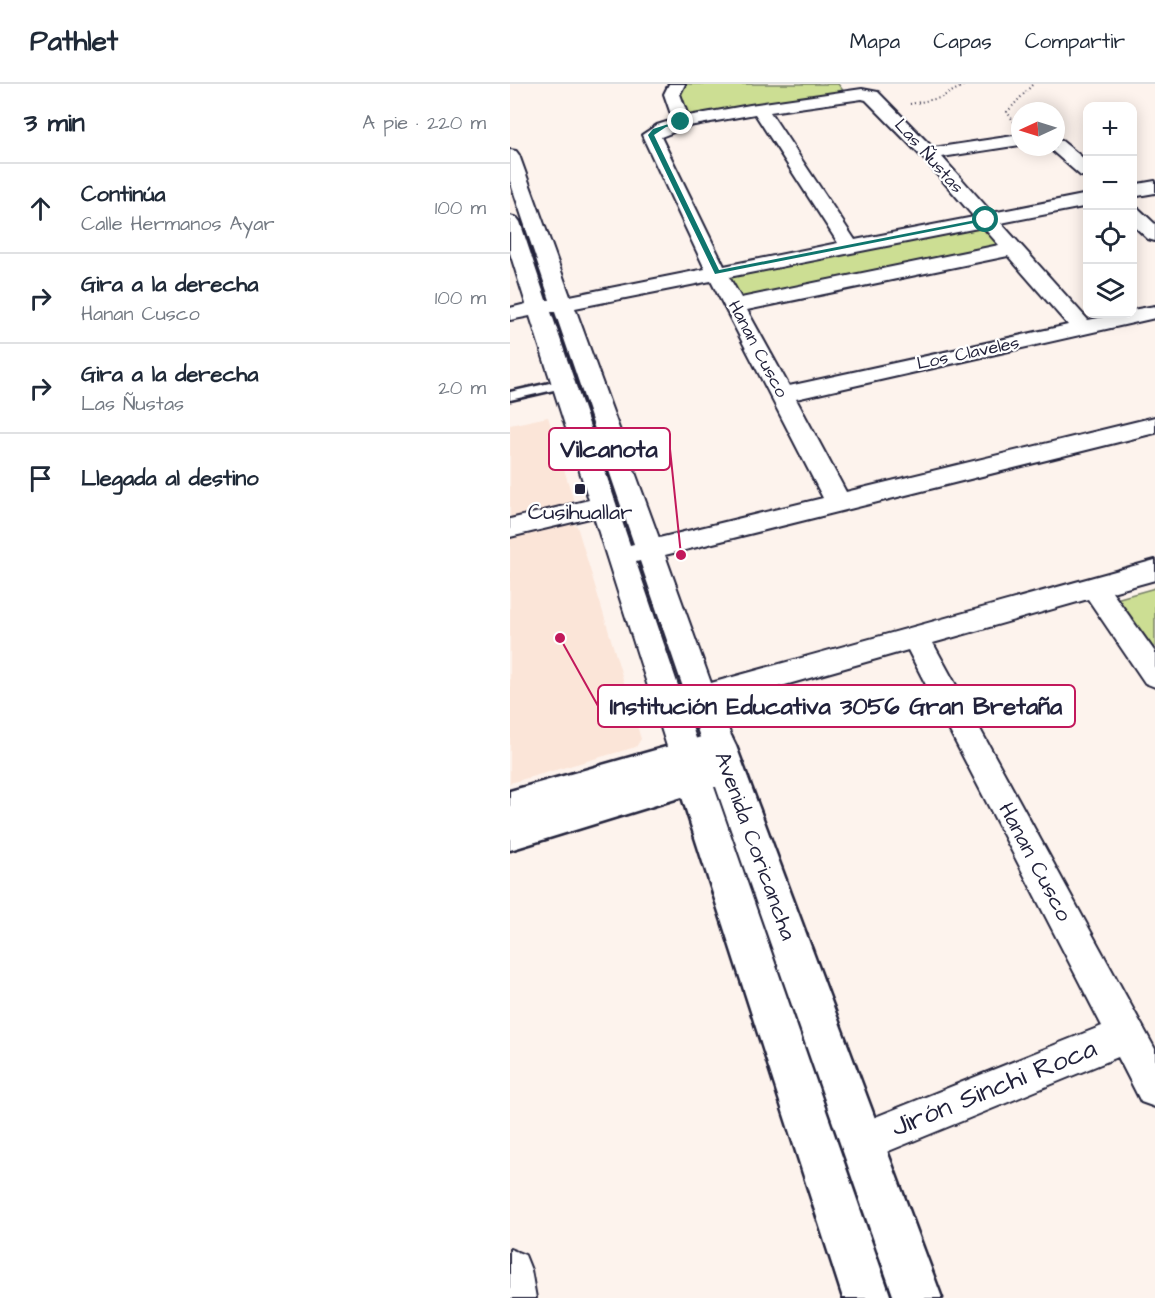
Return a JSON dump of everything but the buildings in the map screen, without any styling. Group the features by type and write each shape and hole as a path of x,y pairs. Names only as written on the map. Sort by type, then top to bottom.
{"street":[{"path":"677,84 672,94 681,122"},
{"name":"Las Ñustas","path":"655,130 681,122 760,109 854,89 872,96 929,154 1083,328"},
{"path":"760,109 850,247"},
{"name":"Hanan Cusco","path":"655,130 651,135 717,273 839,503"},
{"path":"929,154 1011,141"},
{"path":"1065,153 1083,168"},
{"name":"Avenida Coricancha","path":"510,155 650,549 703,746 867,1298"},
{"path":"1137,190 1155,187"},
{"path":"510,314 1083,201"},
{"path":"1137,218 1155,235"},
{"name":"Avenida Coricancha","path":"510,222 620,556 703,746 862,1142 918,1298"},
{"path":"735,306 1011,249"},
{"name":"Los Claveles","path":"782,395 1155,312"},
{"path":"620,556 1155,425"},
{"path":"510,528 603,506"},
{"path":"510,834 703,746 719,692 1155,570"},
{"path":"1094,587 1155,675"},
{"name":"Hanan Cusco","path":"915,637 1155,1088"},
{"path":"510,807 703,746"},
{"name":"Jirón Sinchi Roca","path":"862,1142 1127,1035"},
{"path":"510,1270 514,1298"}],"lane":[{"path":"510,396 563,384"}],"path":[{"path":"886,108 935,100 957,91 966,84"},
{"path":"1016,102 1033,84"}],"shaded area":[{"path":"548,417 575,505 510,521 510,425"},
{"path":"570,523 577,526 641,739 636,747 510,783 510,537"}],"green space":[{"path":"683,84 838,84 845,93 686,118 677,92"},
{"path":"981,223 1002,247 741,301 726,275"},
{"path":"1155,588 1155,653 1116,599"}],"place":[{"name":"Cusihuallar","path":"580,489"},
{"name":"Vilcanota","path":"681,555"},
{"name":"Institución Educativa 3056 Gran Bretaña","path":"560,638"}],"route":[{"path":"681,122 664,126 655,130 651,135 717,273 986,220"}]}
